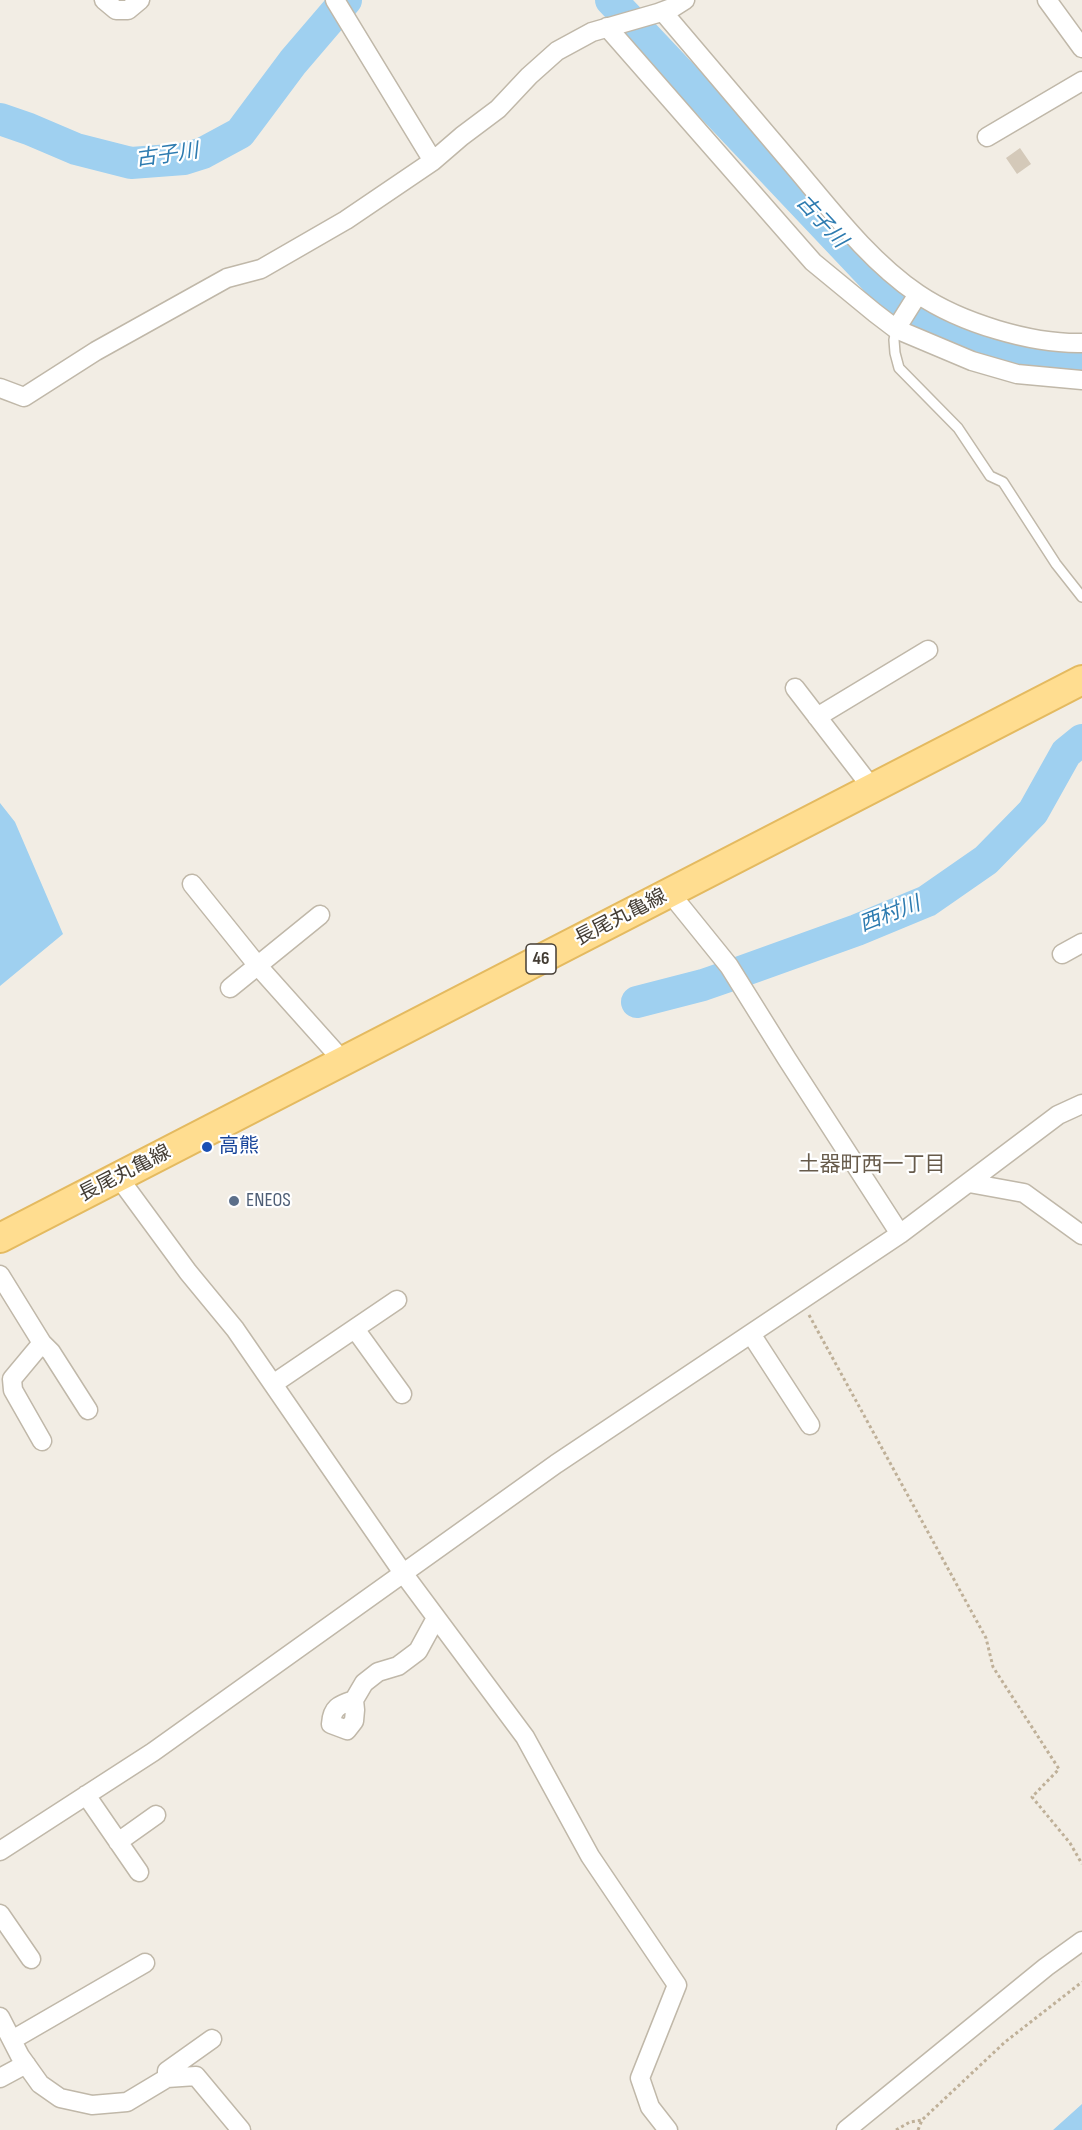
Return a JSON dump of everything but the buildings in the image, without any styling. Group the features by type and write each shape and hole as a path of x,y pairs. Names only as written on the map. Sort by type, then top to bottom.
{"main road":[{"name":"長尾丸亀線","path":"0,1238 1082,680"}],"street":[{"path":"105,0 116,10 128,10 140,0"},
{"path":"335,0 433,161"},
{"path":"0,388 24,397 96,351 227,278 261,269 292,252 346,220 433,161 498,109 529,76 557,51 592,32 661,12 685,0"},
{"path":"1047,0 1082,48"},
{"path":"661,12 844,225 881,263 918,294 951,312 1003,331 1037,339 1082,343"},
{"path":"609,27 778,225 813,262 841,287 898,326 972,361 1017,374 1082,380"},
{"path":"987,137 1082,81"},
{"path":"898,326 918,294"},
{"path":"817,717 928,650"},
{"path":"795,688 873,788"},
{"path":"192,884 258,966 344,1061"},
{"path":"670,893 729,966 900,1234"},
{"path":"231,988 320,915"},
{"path":"1062,954 1082,943"},
{"path":"0,1851 153,1752 556,1464 900,1234 1058,1115 1082,1104"},
{"path":"119,1178 188,1272 235,1329 403,1573 525,1737 590,1856 677,1985 640,2078 650,2107 668,2130"},
{"path":"969,1183 1024,1193 1082,1235"},
{"path":"0,1275 42,1343 51,1352 88,1410"},
{"path":"273,1384 397,1300"},
{"path":"355,1329 402,1394"},
{"path":"751,1334 810,1425"},
{"path":"42,1343 12,1379 13,1390 42,1442"},
{"path":"354,1700 364,1683 378,1672 398,1666 418,1651 436,1618"},
{"path":"86,1795 139,1872"},
{"path":"118,1842 156,1815"},
{"path":"0,1914 31,1959"},
{"path":"846,2130 1046,1967 1082,1941"},
{"path":"12,2040 145,1963"},
{"path":"0,2017 40,2084 60,2098 92,2105 127,2102 166,2078 196,2076 241,2130"},
{"path":"166,2078 167,2071 212,2039"},
{"path":"0,2078 26,2064"}],"lane":[{"path":"898,326 895,353 899,368 958,428 990,476 1003,482 1056,564 1082,597"}],"path":[{"path":"801,1300 986,1638 993,1667 1059,1770 1032,1797 1070,1843 1082,1864"},
{"path":"918,2130 922,2120 1005,2042 1082,1982"},
{"path":"896,2130 910,2122 922,2120"}],"water":[{"path":"0,803 15,822 63,934 0,986"},
{"path":"1082,2104 1082,2130 1053,2130"}],"waterway":[{"name":"古子川","path":"0,119 76,149 131,163 184,159 203,153 240,133 293,62 346,0"},
{"name":"古子川","path":"611,0 891,296 961,338 1035,356 1082,358"},
{"name":"西村川","path":"637,1002 729,976 857,930 927,901 986,860 1033,812 1066,753 1082,740"}],"place":[{"name":"高熊","path":"207,1147"},
{"name":"ENEOS","path":"234,1201"}],"district":[{"name":"土器町西一丁目","path":"872,1166"}]}
